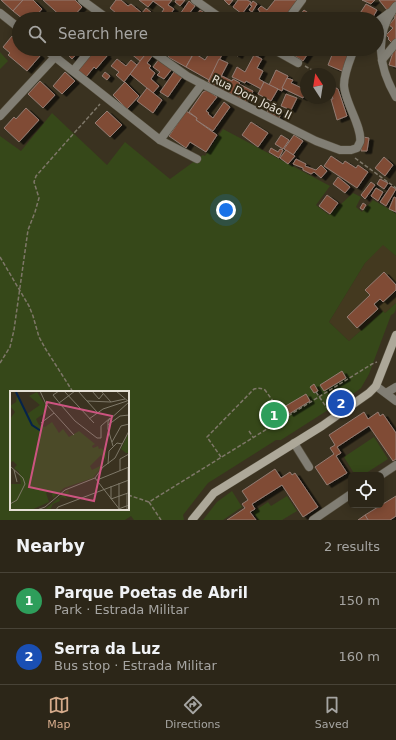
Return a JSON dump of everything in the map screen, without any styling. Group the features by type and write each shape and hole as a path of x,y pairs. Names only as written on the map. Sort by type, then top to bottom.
{"street":[{"path":"82,0 98,12"},
{"path":"195,0 212,12"},
{"path":"293,12 302,0"},
{"path":"384,17 396,6"},
{"path":"0,14 12,23"},
{"path":"384,28 389,14"},
{"path":"382,60 396,43"},
{"path":"0,116 55,56 160,140 198,159"},
{"path":"73,71 85,56"},
{"name":"Rua Dom João II","path":"160,56 187,76 316,141 340,150 351,150"},
{"path":"286,56 298,63"},
{"path":"351,56 344,76 344,87 360,133 360,142 357,148 351,150"},
{"path":"382,56 384,71 396,98"},
{"path":"160,140 202,84"},
{"path":"192,520 214,493 334,418 369,394 376,386 396,335"},
{"path":"376,386 396,401"},
{"path":"386,394 396,387"},
{"path":"294,443 309,467"},
{"path":"384,473 396,465"},
{"path":"313,520 348,496"}],"path":[{"path":"298,63 308,68"},
{"path":"0,363 10,347 14,330 28,230 39,198 34,182 36,176 105,97"},
{"path":"351,150 353,157 396,188"},
{"path":"0,257 29,306 39,337 72,391"},
{"path":"149,502 376,362 384,366"},
{"path":"221,457 207,437 254,389 261,388 265,390 285,418"},
{"path":"316,392 334,418"},
{"path":"249,431 253,437"},
{"path":"129,495 149,502 161,520"}],"shaded area":[{"path":"383,244 396,256 396,303 385,313 383,311 349,341 329,322 365,263"}],"green space":[{"path":"0,52 8,61 0,69"},
{"path":"52,113 107,165 125,142 170,179 203,155 205,156 223,129 330,186 316,205 329,215 353,193 361,197 356,207 362,212 373,200 396,213 396,256 383,245 365,263 329,322 349,341 383,311 385,313 396,303 394,313 391,315 369,374 361,388 281,440 276,440 208,483 183,515 184,520 134,520 131,516 125,520 0,520 0,136 21,151"},
{"path":"374,437 388,459 368,472 353,472 344,457"},
{"path":"232,491 242,507 223,520 203,520 217,502"},
{"path":"287,496 297,511 282,520 258,520 253,512 268,502 271,506"}],"building":[{"path":"1,0 23,0 13,11"},
{"path":"23,0 33,0 42,9 39,12 13,11"},
{"path":"43,0 75,0 82,7 77,12 56,12"},
{"path":"116,0 121,0 128,6 131,4 141,12 115,12 110,8"},
{"path":"139,0 172,0 168,5 174,9 172,12 162,12 164,9 153,1 148,7"},
{"path":"176,0 185,0 180,6 175,2"},
{"path":"224,0 233,0 229,5"},
{"path":"238,0 247,0 251,2 244,12 239,12 233,7"},
{"path":"275,0 298,0 289,12 260,12 258,9 261,6 267,10"},
{"path":"362,0 375,0 371,4"},
{"path":"379,0 396,0 396,2 387,10"},
{"path":"189,1 195,6 190,12 181,12"},
{"path":"253,1 257,4 252,12 249,10"},
{"path":"366,4 377,10 376,12 361,12"},
{"path":"146,8 151,12 143,12"},
{"path":"396,14 396,38 392,43 386,35 393,28 389,25 395,18 394,16"},
{"path":"12,36 12,56 40,56 27,71 8,55 10,53 3,47"},
{"path":"396,48 396,67 389,65 393,52"},
{"path":"89,56 107,56 96,69 94,67 86,77 78,70"},
{"path":"134,56 144,56 140,61"},
{"path":"144,56 152,56 147,63 151,66 149,68 155,73 151,79 159,86 153,93 130,74"},
{"path":"169,56 192,56 186,67 168,57"},
{"path":"192,56 199,56 205,60 208,56 221,56 209,80 186,67"},
{"path":"253,56 262,59 257,68 263,71 259,79 264,82 261,89 246,81 245,83 232,77 237,67 245,72"},
{"path":"295,56 306,56 303,61"},
{"path":"332,56 348,56 342,71 328,65"},
{"path":"117,59 126,66 131,60 137,65 124,82 116,75 119,72 111,66"},
{"path":"159,59 172,69 164,79 157,75 160,72 153,67"},
{"path":"219,59 228,63 216,86 208,82"},
{"path":"276,70 288,76 282,91 269,85"},
{"path":"65,72 75,81 62,94 53,86"},
{"path":"105,72 110,76 107,80 102,76"},
{"path":"174,72 182,77 168,97 160,92"},
{"path":"222,76 232,81 233,79 240,83 239,84 253,91 247,102 216,86"},
{"path":"287,78 293,80 291,83 300,87 300,97 282,88"},
{"path":"40,81 55,95 43,108 28,94"},
{"path":"125,82 139,96 127,109 113,95"},
{"path":"264,82 278,89 271,101 258,94"},
{"path":"147,88 162,100 153,113 137,101"},
{"path":"336,88 338,89 347,116 337,120 332,104 336,104"},
{"path":"207,90 217,97 206,111 213,118 224,102 230,107 213,131 196,120 197,118 189,112 203,92"},
{"path":"286,94 297,98 291,110 281,106"},
{"path":"270,106 282,112 279,118 267,112"},
{"path":"26,108 39,120 19,142 4,128 14,117 16,119"},
{"path":"107,111 122,125 110,137 95,123"},
{"path":"186,111 217,135 206,152 190,142 186,148 169,136"},
{"path":"251,122 268,133 258,147 242,135"},
{"path":"281,135 289,140 283,149 275,144"},
{"path":"294,135 303,141 293,155 284,149"},
{"path":"363,137 369,138 367,151 361,151"},
{"path":"271,148 278,152 280,149 283,150 279,158 269,152"},
{"path":"286,150 295,156 288,164 280,158"},
{"path":"331,156 343,164 345,161 356,168 358,165 368,172 357,188 324,166"},
{"path":"384,157 393,165 385,176 375,168"},
{"path":"296,159 306,164 305,166 316,170 321,165 327,171 321,178 314,172 311,174 303,170 303,168 293,164"},
{"path":"338,177 350,187 345,193 333,184"},
{"path":"380,179 388,183 384,189 377,184"},
{"path":"371,182 375,185 365,199 361,195"},
{"path":"391,186 396,189 386,206 380,202"},
{"path":"376,188 383,192 378,201 371,196"},
{"path":"327,195 338,203 330,214 319,206"},
{"path":"394,197 396,198 396,212 389,209"},
{"path":"363,203 366,205 363,210 360,208"},
{"path":"384,272 396,285 396,290 383,302 380,299 374,304 378,309 357,328 347,317 370,295 365,290"},
{"path":"342,371 346,378 324,391 320,385"},
{"path":"314,384 318,391 314,393 310,387"},
{"path":"306,394 310,401 289,414 284,407"},
{"path":"364,412 368,419 378,412 380,416 383,414 396,433 396,459 393,461 369,426 337,447 341,453 336,456 347,473 327,485 315,467 334,454 330,448 335,445 329,435"},
{"path":"275,469 281,478 290,472 292,475 295,473 318,507 303,517 282,485 252,504 255,509 250,512 256,520 227,520 245,508 242,504 248,500 242,491"},
{"path":"396,496 396,516 390,520 368,520 365,515 376,508 384,508 384,503"},
{"path":"365,515 368,520 358,520"}],"place":[{"name":"Serra da Luz","path":"341,403"},
{"name":"Parque Poetas de Abril","path":"274,415"}]}
